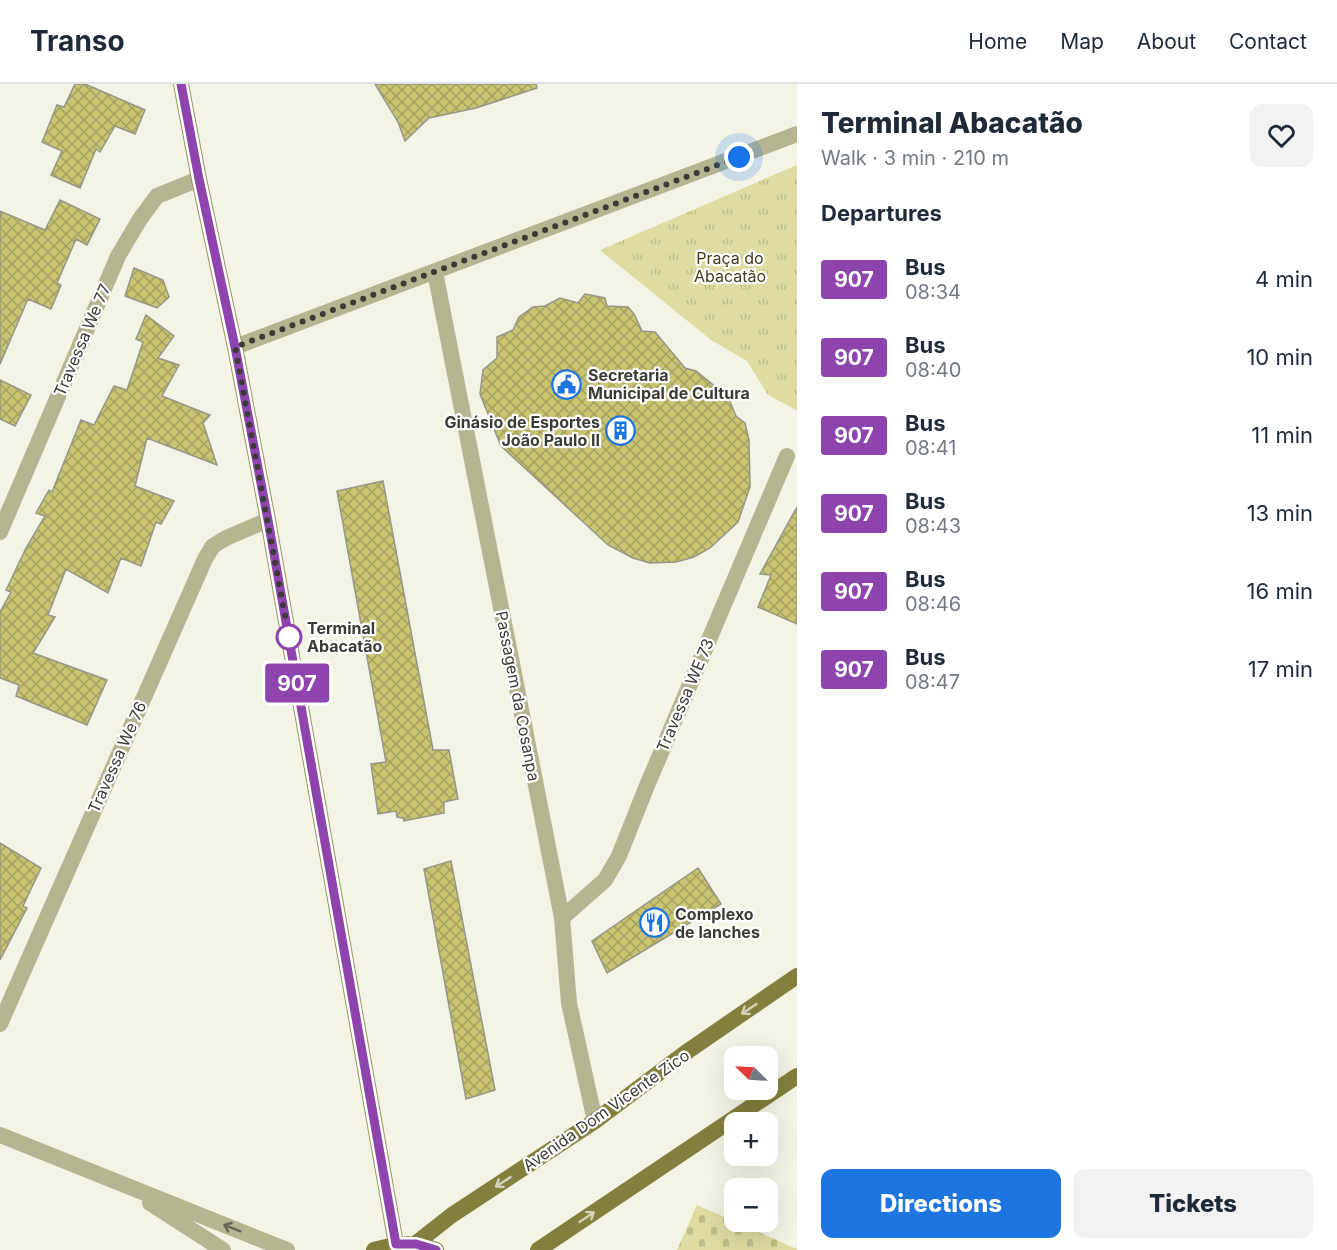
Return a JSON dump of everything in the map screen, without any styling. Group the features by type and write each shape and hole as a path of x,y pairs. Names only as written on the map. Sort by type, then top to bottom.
{"main road":[{"path":"181,84 268,520 396,1244"},
{"name":"Avenida Dom Vicente Zico","path":"416,1244 452,1215 595,1121 688,1051 797,976"},
{"path":"538,1250 797,1076"},
{"path":"374,1250 396,1244 416,1244 436,1250"}],"street":[{"path":"235,347 797,134"},
{"name":"Travessa We 77","path":"0,532 118,256 157,196 199,179"},
{"name":"Passagem da Cosanpa","path":"435,272 562,918 569,1003 595,1121"},
{"name":"Travessa WE 73","path":"562,918 605,880 619,856 650,777 787,456"},
{"name":"Travessa We 76","path":"0,1024 205,559 213,546 268,520"},
{"path":"0,1135 287,1250"},
{"path":"116,1182 223,1250"}],"green space":[{"name":"Praça do Abacatão","path":"797,165 797,413 796,410 768,395 747,361 711,340 600,250"},
{"path":"697,1205 724,1217 724,1232 758,1232 797,1249 797,1250 677,1250"}],"building":[{"path":"75,84 85,84 145,110 135,134 115,126 100,152 96,149 80,188 51,175 62,151 42,142 57,105 64,107"},
{"path":"375,84 536,84 537,88 476,108 429,118 405,141 398,122"},
{"path":"60,200 100,219 87,245 76,239 57,283 61,285 51,309 28,299 0,364 0,211 45,230"},
{"path":"134,268 163,280 169,297 157,308 125,296"},
{"name":"Ginásio de Esportes João Paulo II","path":"585,294 605,298 607,306 628,307 642,331 655,332 685,368 696,371 728,397 736,416 745,423 749,440 750,487 738,522 710,548 694,557 676,562 650,563 633,558 608,545 501,446 480,394 483,370 497,358 497,337 513,330 519,317 533,307 545,306 560,298 578,303"},
{"path":"146,315 174,336 158,358 179,365 162,396 210,415 203,423 217,465 147,438 135,486 174,501 161,524 156,522 141,566 121,558 108,593 66,569 48,615 55,617 33,653 107,680 87,725 16,696 19,685 0,678 0,612 11,592 6,590 26,548 45,516 36,513 49,490 52,492 81,420 94,425 114,386 127,390 143,342 136,339"},
{"path":"0,380 31,395 15,426 0,419"},
{"name":"Terminal Abacatão","path":"383,481 433,750 449,750 458,799 444,802 444,813 404,821 403,818 397,817 396,811 378,814 371,764 386,762 337,491"},
{"path":"797,507 797,624 758,607 771,575 760,574"},
{"path":"0,843 41,868 23,906 27,908 0,960"},
{"path":"451,861 495,1090 466,1099 424,869"},
{"name":"Complexo de lanches","path":"698,868 721,904 607,973 592,941"}],"bus line":[{"name":"907","path":"181,84 268,520 396,1244 416,1244 436,1250"}],"place":[{"name":"Secretaria Municipal de Cultura","path":"567,384"},
{"name":"Ginásio de Esportes João Paulo II","path":"621,431"},
{"name":"Terminal Abacatão","path":"289,637"},
{"name":"Complexo de lanches","path":"654,923"}],"route":[{"path":"289,637 235,347 739,157"}]}
